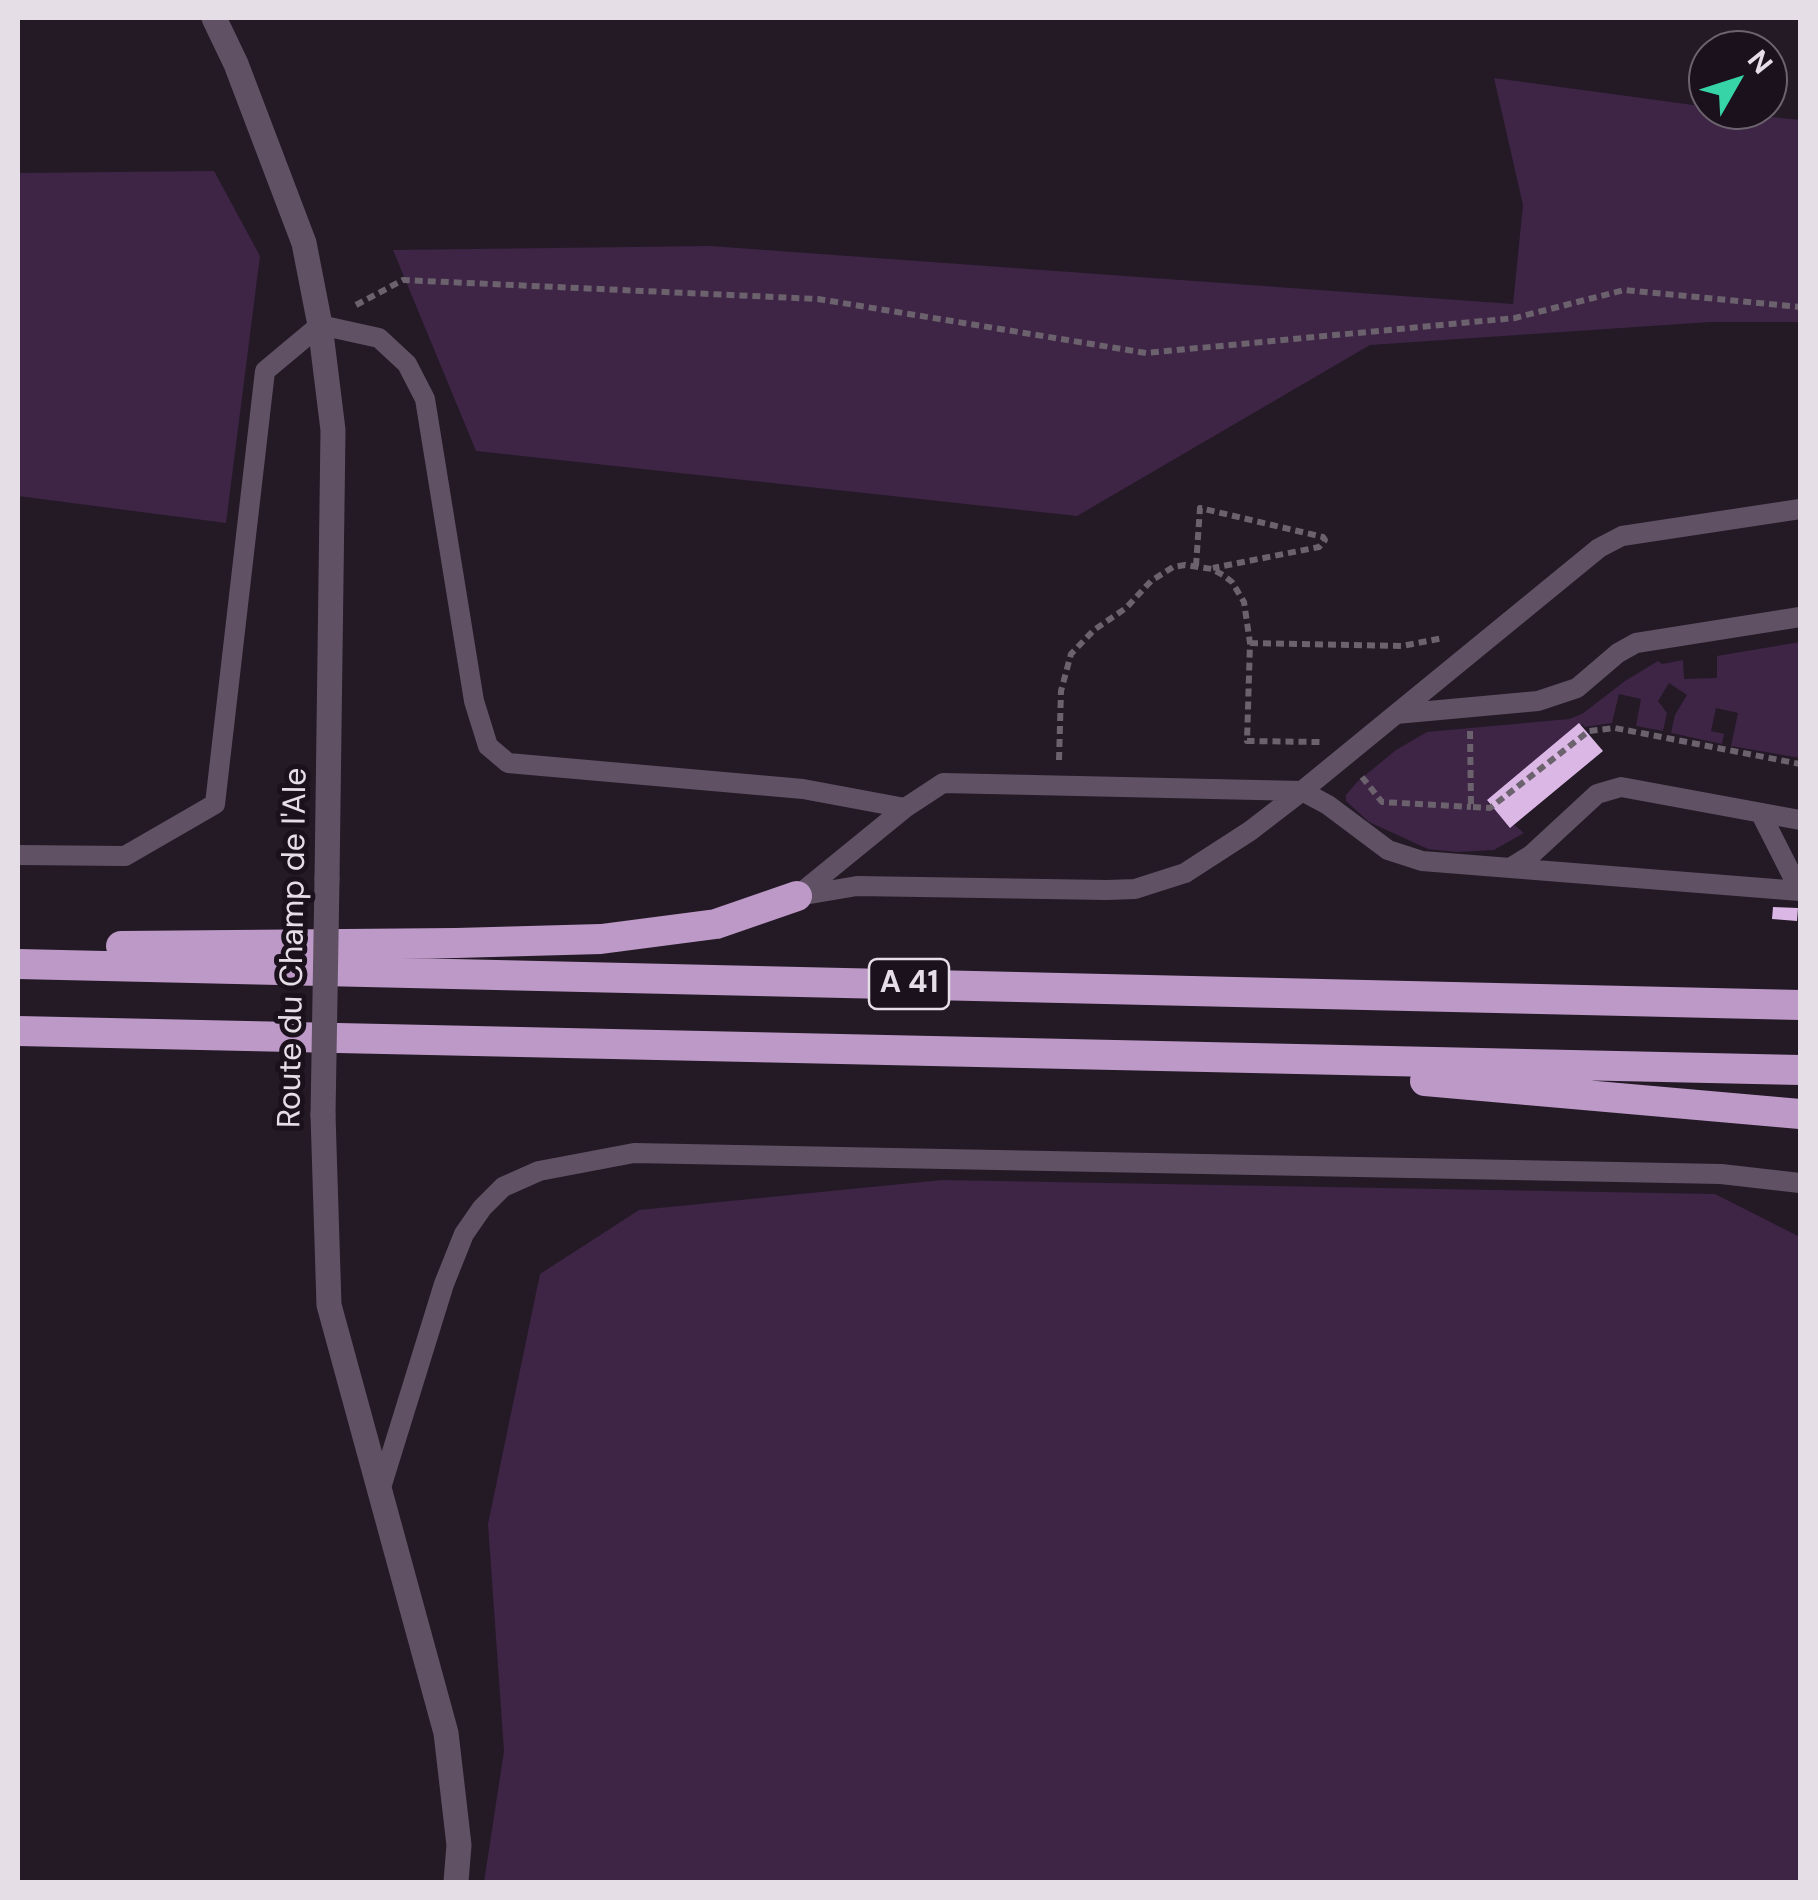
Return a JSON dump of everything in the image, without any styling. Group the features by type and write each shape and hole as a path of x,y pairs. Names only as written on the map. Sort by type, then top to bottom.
{"highway":[{"path":"18,947 456,944 601,938 716,924 797,896"},
{"name":"A 41","path":"18,964 1800,1005"},
{"name":"A 41","path":"18,1031 1800,1070"},
{"path":"1103,1056 1800,1114"}],"street":[{"name":"Route du Champ de l'Ale","path":"214,18 236,64 304,243 320,325 333,430 323,1114 329,1304 446,1733 459,1845 456,1882"}],"lane":[{"path":"18,855 125,856 215,804 265,372 320,325 379,338 407,364 425,400 474,702 488,746 508,763 803,789 905,808"},
{"path":"797,896 857,886 1135,889 1185,873 1302,791 1599,548 1622,536 1800,508"},
{"path":"1396,714 1538,701 1576,688 1636,643 1800,617"},
{"path":"797,896 905,808 943,783 1302,791 1388,850 1422,862 1800,891"},
{"path":"1510,868 1531,855 1597,794 1621,787 1800,820"},
{"path":"1761,814 1800,891"},
{"path":"379,1496 444,1284 464,1234 503,1187 538,1171 634,1153 1721,1174 1800,1183"}],"path":[{"path":"320,325 403,280 818,299 1146,353 1515,318 1624,290 1800,307"},
{"path":"1058,786 1061,690 1072,654 1094,630 1173,567 1212,568 1319,547 1325,540 1200,508 1196,566"},
{"path":"1212,568 1232,582 1244,602 1250,642 1247,741 1334,742"},
{"path":"1250,642 1409,646 1456,636"},
{"path":"1362,777 1382,802 1490,808 1590,732 1616,728 1800,764"},
{"path":"1470,730 1471,806"}],"shaded area":[{"path":"1494,78 1688,104 1688,130 1788,130 1788,119 1800,120 1800,322 1710,322 1370,345 1077,516 476,451 393,250 710,246 1513,304 1523,205"},
{"path":"214,171 260,256 226,523 18,496 18,173"},
{"path":"1800,642 1800,758 1731,746 1738,713 1716,708 1711,731 1724,734 1722,744 1671,733 1675,715 1687,695 1669,683 1658,701 1667,713 1663,731 1636,726 1641,699 1619,694 1612,723 1585,727 1582,724 1488,803 1524,833 1494,850 1428,849 1369,822 1346,801 1346,795 1357,782 1396,750 1427,732 1569,719 1658,661 1662,664 1683,660 1684,679 1717,678 1717,656"},
{"path":"942,1180 1715,1194 1800,1237 1800,1882 484,1882 504,1751 488,1524 540,1274 639,1210"}],"building":[{"path":"1579,723 1603,751 1510,828 1487,800"},
{"path":"1773,907 1798,908 1797,921 1772,919"}]}
